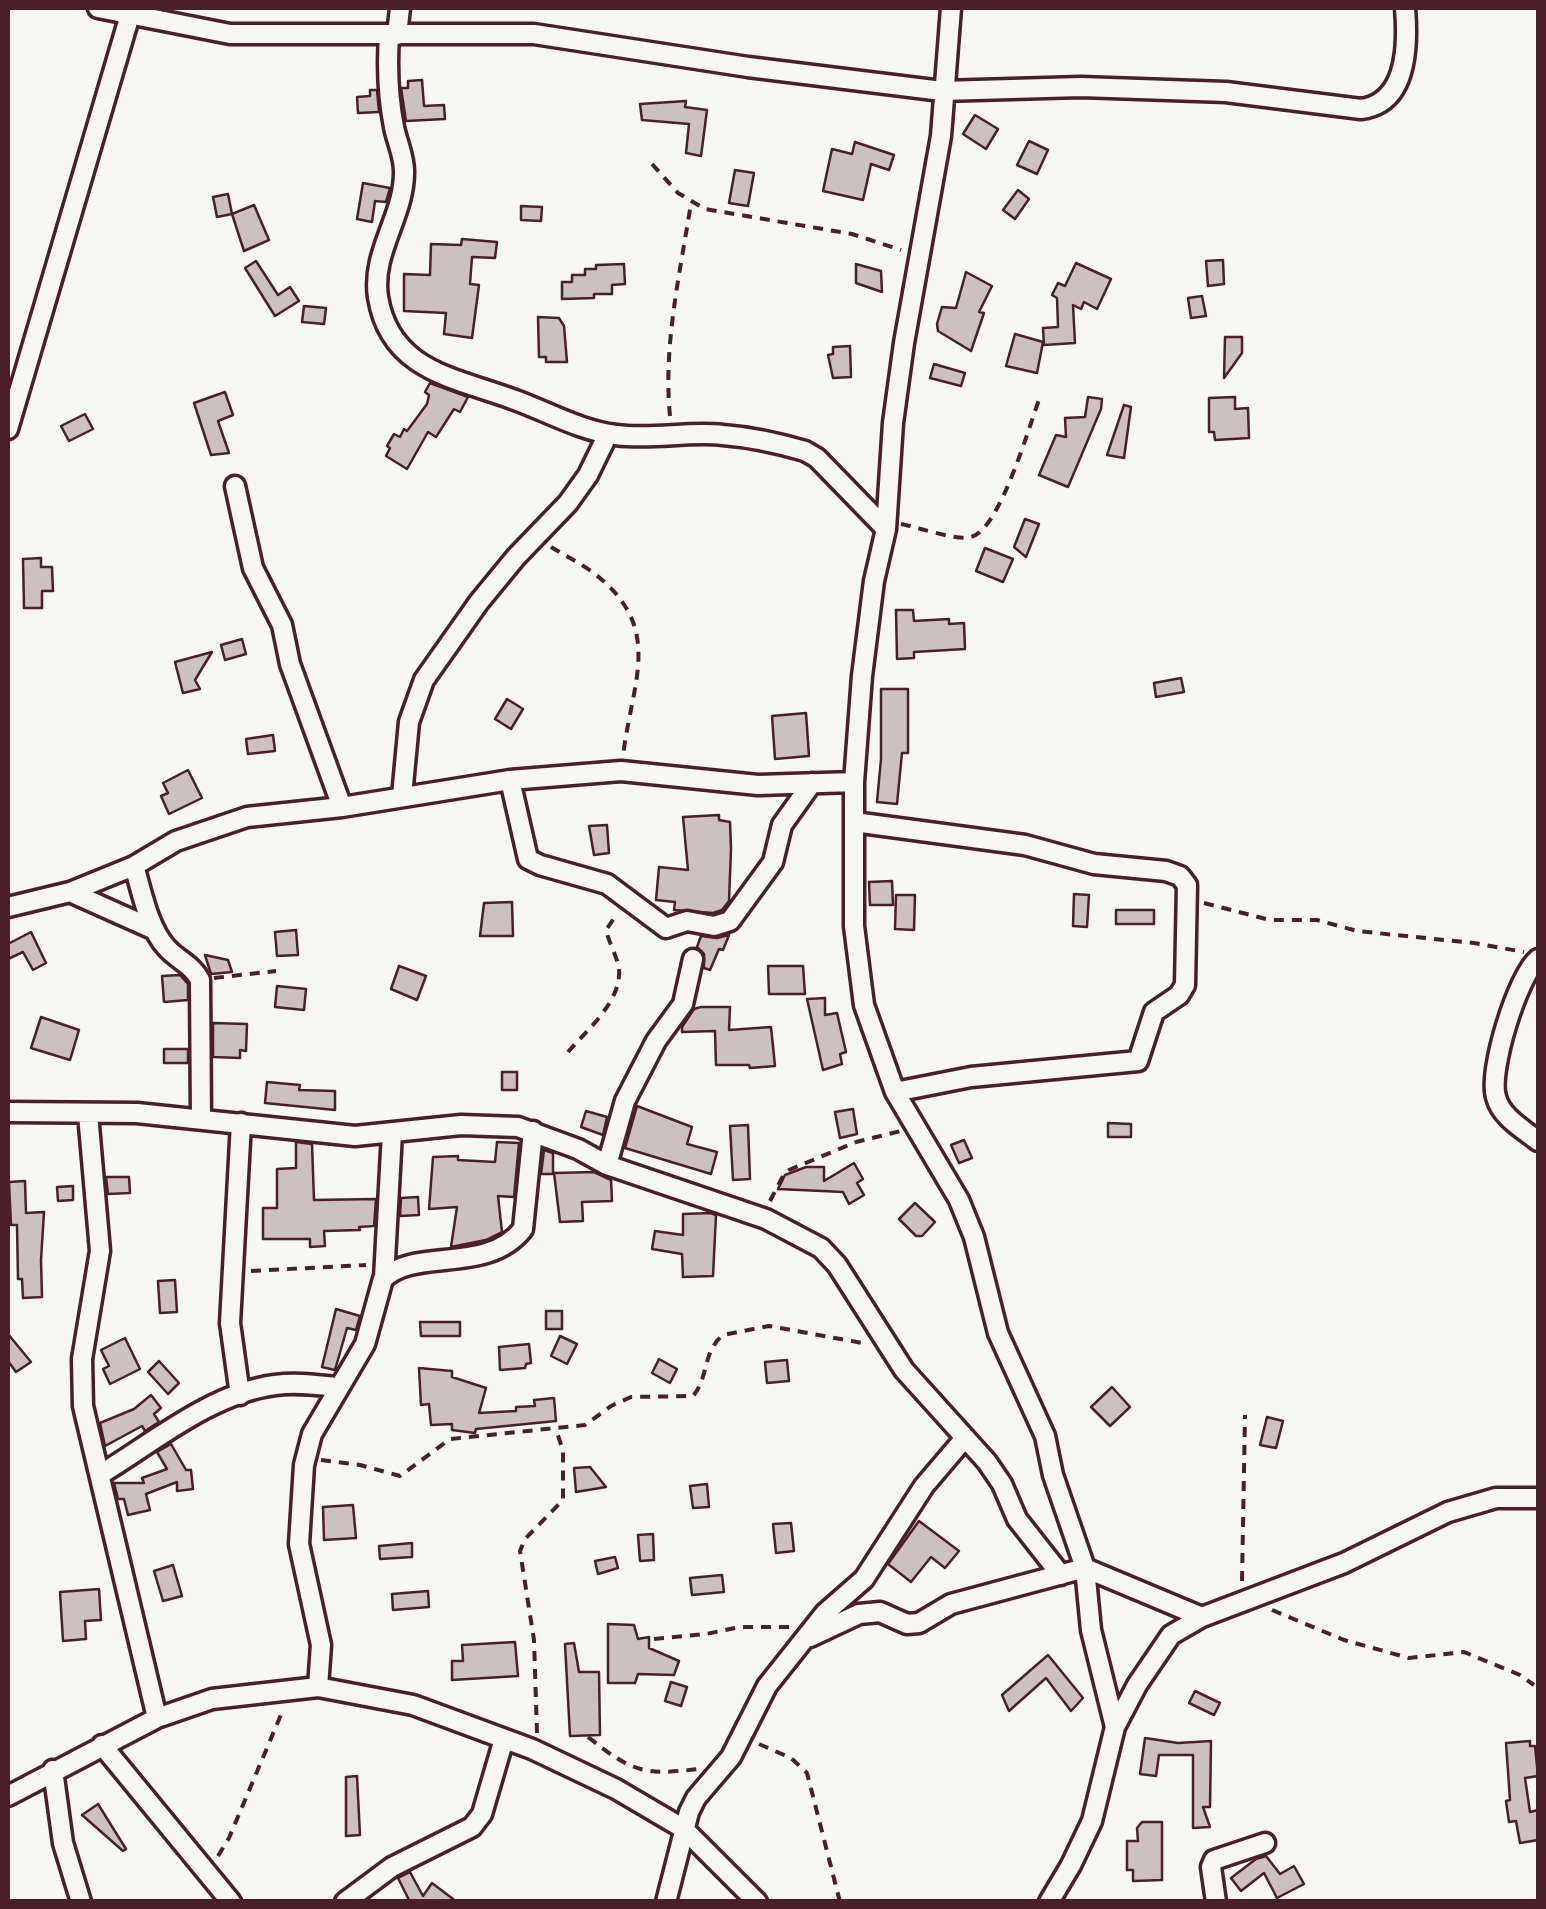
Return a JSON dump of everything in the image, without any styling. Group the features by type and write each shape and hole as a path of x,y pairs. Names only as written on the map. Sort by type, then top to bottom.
{"street":[{"path":"98,8 131,11 230,34 557,36 767,70 942,91 1081,87 1226,92 1310,105 1368,108 1383,102 1396,88 1403,62 1405,8"},
{"path":"400,8 388,62 391,111 404,174 400,208 378,268 378,296 384,319 399,346 420,365 447,378 608,434 723,434 805,451 887,525"},
{"path":"951,8 940,136 893,423 887,525 874,581 862,676 854,782 854,926 868,1017 894,1092 952,1188 974,1236 998,1332 1045,1436 1053,1475 1085,1568 1091,1630 1115,1728"},
{"path":"8,428 131,11"},
{"path":"402,796 410,722 424,680 479,602 588,475 608,434"},
{"path":"235,486 253,568 282,625 290,664 342,807"},
{"path":"8,907 70,892 134,866 176,841 247,816 342,807 510,780 621,771 758,785 854,782"},
{"path":"510,780 528,858 608,884 666,928 686,921 714,926 730,921 773,862 782,825 812,783"},
{"path":"854,822 1025,845 1094,864 1166,871 1185,881 1188,898 1185,985 1154,1012 1138,1061 971,1077 894,1092"},
{"path":"134,866 155,930 169,951 192,968 200,980 201,1118"},
{"path":"70,892 155,930"},
{"path":"1533,956 1503,1040 1494,1082 1499,1106 1538,1141"},
{"path":"606,1165 625,1102 656,1041 683,1004 693,959"},
{"path":"8,1112 201,1118 355,1136 488,1125 533,1131 606,1165 762,1218 821,1248 838,1266 888,1347 987,1462 1002,1484 1017,1520 1060,1575"},
{"path":"88,1114 100,1251 82,1359 83,1406 157,1718"},
{"path":"240,1396 230,1324 241,1123"},
{"path":"385,1271 472,1258 518,1235 526,1221 533,1131"},
{"path":"318,1687 321,1646 299,1544 298,1512 305,1458 312,1434 366,1344 385,1271 392,1133"},
{"path":"100,1474 201,1412 240,1396 278,1384 338,1387"},
{"path":"666,1902 684,1828 696,1798 727,1762 759,1698 816,1624 864,1580 924,1486 964,1439"},
{"path":"1050,1902 1092,1820 1115,1728 1160,1647 1171,1635 1202,1617 1344,1563 1448,1512 1508,1496 1538,1498"},
{"path":"801,1641 859,1614 880,1612 914,1624 951,1604 1085,1568 1202,1617"},
{"path":"8,1796 157,1718 212,1699 318,1687 413,1706 538,1752 616,1789 684,1828 757,1902"},
{"path":"345,1902 392,1867 472,1826 482,1814 504,1739"},
{"path":"102,1745 231,1902"},
{"path":"53,1770 63,1843 81,1902"},
{"path":"1216,1902 1211,1873 1214,1860 1265,1843"}],"path":[{"path":"652,164 691,204 704,209 852,234 920,256"},
{"path":"672,436 667,383 674,308 691,204"},
{"path":"887,525 966,539 982,532 998,507 1040,398"},
{"path":"538,536 611,588 631,616 640,659 621,771"},
{"path":"1188,898 1270,920 1317,920 1357,930 1474,942 1533,956"},
{"path":"568,1052 614,995 619,972 606,930 611,919 632,902"},
{"path":"200,980 276,970"},
{"path":"762,1218 789,1170 856,1142 916,1128"},
{"path":"232,1270 276,1272 321,1265 385,1271"},
{"path":"305,1458 360,1465 400,1476 450,1440 589,1424 610,1406 631,1397 694,1396 699,1390 707,1354 723,1335 769,1326 888,1347"},
{"path":"1245,1415 1244,1602 1291,1616 1344,1640 1410,1658 1469,1653 1534,1685"},
{"path":"538,1752 534,1640 520,1551 525,1539 563,1500 563,1451 556,1429"},
{"path":"654,1639 740,1627 816,1624"},
{"path":"208,1873 229,1838 272,1730 296,1688"},
{"path":"588,1737 614,1757 651,1773 727,1762"},
{"path":"740,1738 791,1758 806,1773 840,1902"}],"building":[{"path":"422,80 424,106 444,105 445,119 406,121 401,88 408,88 408,81"},
{"path":"370,90 377,90 379,112 358,113 357,97 370,96"},
{"path":"686,101 685,107 707,110 701,156 686,153 689,124 642,120 640,104"},
{"path":"975,115 998,129 986,149 963,134"},
{"path":"1029,141 1048,150 1037,174 1017,165"},
{"path":"855,142 894,155 889,170 871,164 863,200 823,191 832,149 852,154"},
{"path":"735,170 754,173 748,206 729,203"},
{"path":"363,183 390,188 386,202 375,201 372,222 357,219"},
{"path":"1018,190 1029,199 1015,219 1003,210"},
{"path":"228,194 232,214 217,217 213,197"},
{"path":"254,205 269,240 244,251 232,214"},
{"path":"521,206 542,207 541,221 521,220"},
{"path":"462,239 497,242 495,258 472,257 470,284 479,285 472,338 444,334 446,313 404,311 404,274 430,275 431,244 461,245"},
{"path":"1223,260 1224,284 1208,286 1206,261"},
{"path":"256,261 278,295 290,287 299,301 275,316 245,268"},
{"path":"1076,263 1111,279 1097,309 1084,302 1081,309 1073,305 1075,343 1044,345 1043,328 1058,327 1057,298 1052,295 1058,283 1065,286"},
{"path":"624,264 625,284 612,285 612,294 562,299 562,282 572,282 572,275 585,275 585,269 596,269 596,265"},
{"path":"856,264 881,271 882,292 856,283"},
{"path":"966,272 992,286 979,312 984,313 971,351 938,331 937,324 942,307 956,308"},
{"path":"1202,296 1206,316 1191,318 1188,298"},
{"path":"304,306 326,308 324,324 302,322"},
{"path":"538,317 559,318 564,326 567,362 546,362 546,357 539,357"},
{"path":"1015,334 1043,342 1037,373 1006,366"},
{"path":"1225,337 1242,337 1242,353 1224,378"},
{"path":"850,346 851,377 833,378 828,355 833,354 833,347"},
{"path":"934,364 965,373 961,386 930,378"},
{"path":"430,383 468,397 460,412 454,409 436,437 428,432 407,469 386,456 390,448 387,446 394,434 400,437 404,429 407,431 427,404 429,395 425,392"},
{"path":"225,392 233,415 218,421 229,453 211,455 194,403"},
{"path":"1088,397 1102,399 1101,409 1068,487 1039,475 1056,435 1066,437 1065,418 1085,417"},
{"path":"1235,397 1235,409 1248,408 1249,438 1215,440 1214,432 1209,432 1209,398"},
{"path":"1124,405 1131,407 1124,458 1107,455"},
{"path":"85,414 93,429 69,441 61,426"},
{"path":"1025,519 1039,524 1026,557 1014,547"},
{"path":"985,548 1013,559 1003,582 976,571"},
{"path":"41,558 41,567 52,567 53,591 42,591 42,608 24,608 23,559"},
{"path":"896,610 913,610 914,621 949,619 949,624 964,623 965,649 914,652 914,658 897,659"},
{"path":"242,639 246,654 225,660 221,645"},
{"path":"212,652 195,680 200,689 183,693 175,662"},
{"path":"1181,678 1184,692 1156,697 1154,683"},
{"path":"881,689 908,689 908,753 902,753 897,804 877,802"},
{"path":"507,699 523,709 511,729 495,719"},
{"path":"806,713 809,756 775,759 772,716"},
{"path":"273,735 275,751 248,754 246,739"},
{"path":"188,770 202,798 169,814 161,796 168,793 163,783"},
{"path":"719,815 719,820 730,822 729,901 713,913 674,910 675,902 656,900 659,867 688,870 683,817"},
{"path":"607,825 609,853 594,855 589,826"},
{"path":"892,881 893,905 870,905 869,882"},
{"path":"1074,894 1089,895 1087,927 1073,926"},
{"path":"896,895 915,895 914,930 895,929"},
{"path":"512,902 513,936 480,936 484,903"},
{"path":"1116,910 1154,910 1154,924 1116,924"},
{"path":"296,930 298,955 277,956 275,932"},
{"path":"31,932 46,963 33,970 23,952 8,959 8,944"},
{"path":"729,935 710,970 704,968 704,954 697,947 701,936"},
{"path":"205,955 228,960 232,972 211,974"},
{"path":"399,966 426,976 417,1000 391,989"},
{"path":"768,966 803,966 805,994 769,994"},
{"path":"180,975 188,984 188,1000 164,1002 162,976"},
{"path":"277,986 306,989 304,1010 275,1007"},
{"path":"825,998 825,1015 837,1013 846,1052 840,1054 842,1064 823,1070 807,999"},
{"path":"730,1007 729,1030 771,1027 775,1066 716,1065 715,1031 682,1032 694,1009"},
{"path":"41,1017 79,1030 70,1060 31,1048"},
{"path":"213,1023 247,1024 246,1051 240,1050 240,1058 213,1057"},
{"path":"164,1049 188,1049 188,1063 164,1063"},
{"path":"502,1072 517,1072 517,1090 502,1090"},
{"path":"267,1082 300,1085 299,1090 335,1091 335,1110 265,1103"},
{"path":"637,1106 692,1127 687,1144 717,1152 711,1174 625,1148"},
{"path":"853,1109 857,1134 840,1138 835,1112"},
{"path":"586,1111 607,1117 603,1135 581,1127"},
{"path":"1108,1123 1131,1124 1131,1137 1108,1137"},
{"path":"748,1125 750,1179 733,1180 730,1126"},
{"path":"964,1140 972,1158 959,1163 951,1145"},
{"path":"296,1142 312,1144 314,1200 376,1199 374,1226 324,1231 325,1246 310,1247 310,1239 263,1239 263,1208 277,1208 277,1169 296,1168"},
{"path":"497,1142 519,1143 514,1197 498,1196 502,1232 486,1240 451,1247 457,1207 429,1209 433,1157 458,1156 458,1160 495,1162"},
{"path":"544,1150 553,1153 553,1174 541,1174"},
{"path":"854,1163 863,1179 857,1183 864,1195 849,1204 843,1192 778,1189 785,1175 806,1167 824,1167 824,1181"},
{"path":"594,1172 611,1180 612,1201 582,1202 583,1221 560,1222 554,1173"},
{"path":"106,1177 129,1177 130,1193 108,1194"},
{"path":"25,1181 26,1213 44,1212 42,1297 23,1298 22,1279 18,1279 17,1225 11,1225 9,1182"},
{"path":"73,1186 73,1200 58,1201 57,1187"},
{"path":"418,1197 419,1215 400,1216 401,1198"},
{"path":"915,1203 935,1222 922,1236 916,1236 899,1219"},
{"path":"683,1214 716,1215 713,1276 683,1277 682,1254 652,1249 655,1231 683,1235"},
{"path":"175,1280 177,1312 160,1313 158,1281"},
{"path":"336,1309 360,1316 356,1330 347,1328 335,1370 322,1367"},
{"path":"546,1311 562,1311 562,1329 546,1329"},
{"path":"420,1322 460,1322 460,1336 421,1336"},
{"path":"8,1334 31,1362 16,1372 8,1361"},
{"path":"560,1336 577,1344 567,1364 551,1356"},
{"path":"125,1338 140,1369 110,1384 103,1369 109,1366 101,1350"},
{"path":"529,1344 531,1363 525,1368 500,1370 499,1347"},
{"path":"659,1359 677,1369 670,1383 652,1373"},
{"path":"787,1360 789,1381 767,1383 765,1362"},
{"path":"159,1361 179,1383 168,1394 148,1372"},
{"path":"419,1368 452,1371 452,1377 486,1388 479,1413 516,1411 516,1407 535,1406 534,1400 554,1398 556,1421 476,1429 475,1433 452,1430 452,1424 431,1425 429,1404 421,1405"},
{"path":"1112,1387 1130,1407 1110,1426 1091,1407"},
{"path":"151,1395 161,1408 154,1414 159,1422 145,1431 142,1426 105,1446 100,1423 134,1409"},
{"path":"1267,1417 1283,1421 1276,1448 1260,1445"},
{"path":"171,1444 186,1470 191,1470 193,1489 177,1491 177,1482 146,1494 150,1510 128,1515 114,1483 144,1483 142,1478 167,1469 157,1452"},
{"path":"590,1467 606,1487 576,1492 574,1468"},
{"path":"707,1484 709,1507 693,1508 690,1486"},
{"path":"353,1505 356,1538 324,1540 323,1507"},
{"path":"919,1521 959,1551 945,1568 931,1557 911,1582 888,1564"},
{"path":"791,1523 794,1551 776,1553 773,1524"},
{"path":"653,1534 654,1560 640,1561 638,1535"},
{"path":"412,1543 412,1557 380,1559 379,1546"},
{"path":"615,1557 618,1568 598,1574 595,1561"},
{"path":"173,1565 182,1596 163,1601 154,1571"},
{"path":"722,1575 724,1592 692,1595 690,1578"},
{"path":"99,1589 101,1620 85,1621 86,1639 63,1641 60,1592"},
{"path":"428,1591 429,1607 393,1610 392,1594"},
{"path":"608,1624 634,1625 638,1639 649,1637 649,1648 679,1661 674,1675 638,1674 635,1683 608,1683"},
{"path":"515,1642 518,1676 452,1680 452,1661 463,1661 462,1645"},
{"path":"574,1643 579,1672 599,1672 600,1735 570,1736 565,1644"},
{"path":"1048,1655 1083,1698 1071,1711 1046,1678 1009,1711 1002,1695"},
{"path":"671,1682 687,1687 681,1706 665,1701"},
{"path":"1195,1691 1220,1703 1214,1715 1189,1703"},
{"path":"1145,1738 1178,1743 1211,1741 1210,1807 1203,1807 1210,1827 1193,1828 1193,1755 1159,1755 1156,1776 1140,1774"},
{"path":"1530,1741 1530,1746 1535,1746 1538,1776 1525,1778 1530,1812 1538,1810 1538,1840 1520,1843 1516,1821 1509,1822 1506,1801 1510,1800 1506,1743"},
{"path":"357,1776 360,1835 346,1836 346,1777"},
{"path":"98,1804 126,1849 123,1851 82,1815"},
{"path":"1142,1822 1162,1822 1162,1880 1133,1881 1133,1870 1127,1870 1127,1841 1138,1841 1137,1828"},
{"path":"1266,1856 1280,1874 1294,1866 1304,1884 1277,1898 1264,1873 1241,1891 1231,1878"},
{"path":"410,1872 423,1896 432,1883 457,1902 410,1902 398,1878"}]}
